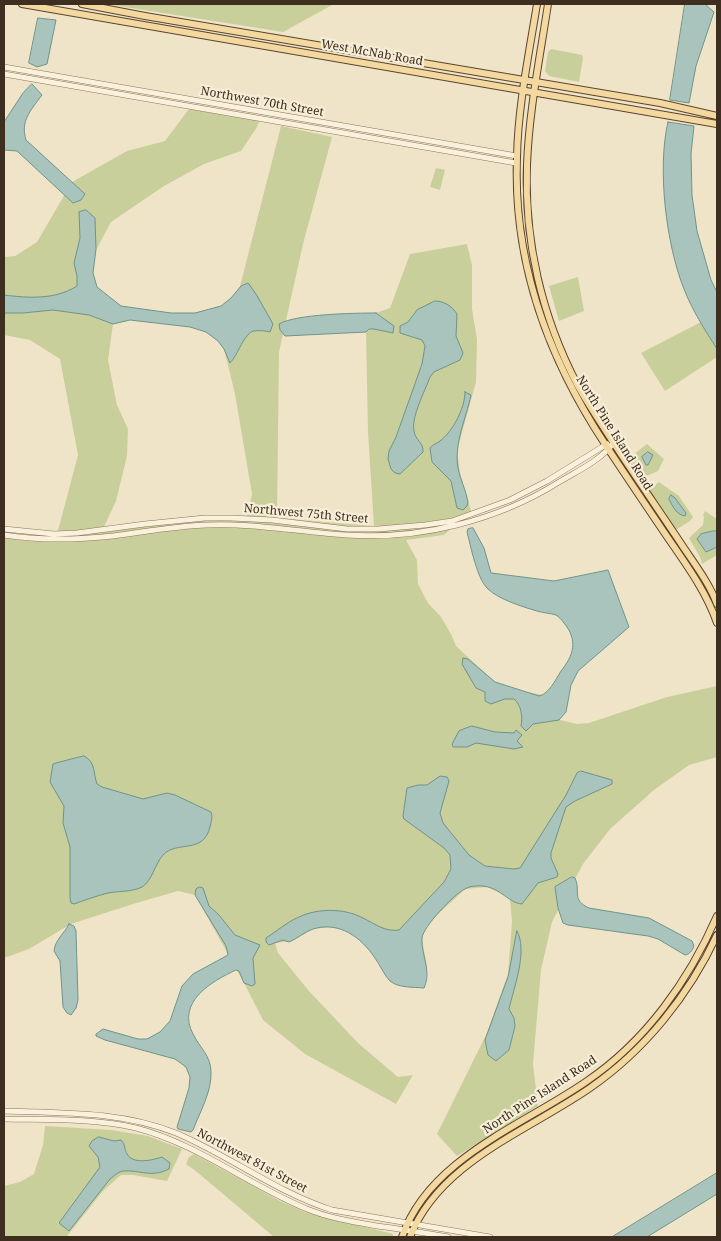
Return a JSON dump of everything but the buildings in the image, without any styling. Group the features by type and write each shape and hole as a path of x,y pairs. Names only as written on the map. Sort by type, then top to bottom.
{"main road":[{"name":"West McNab Road","path":"22,4 717,124"},
{"name":"West McNab Road","path":"82,4 384,57 537,81 660,103 717,116"},
{"name":"North Pine Island Road","path":"537,4 525,79 516,160 519,224 528,272 538,309 545,332 564,376 607,447 688,569 717,623"},
{"name":"North Pine Island Road","path":"548,4 528,158 528,193 532,249 541,290 555,335 592,409 702,575 717,604"},
{"name":"North Pine Island Road","path":"402,1237 423,1198 458,1162 588,1081 630,1046 659,1013 680,985 696,959 717,916"},
{"name":"North Pine Island Road","path":"413,1231 437,1193 457,1173 476,1159 592,1087 629,1056 653,1032 682,995 702,965 717,935"}],"street":[{"name":"Northwest 70th Street","path":"4,67 483,150 516,160"},
{"name":"Northwest 70th Street","path":"4,74 482,157 516,160"},
{"path":"344,133 345,126"},
{"path":"455,152 456,146"},
{"path":"482,157 483,150"},
{"name":"Northwest 75th Street","path":"4,536 27,539 78,539 230,524 348,535 404,534 453,526 508,508 550,488 614,442"},
{"name":"Northwest 75th Street","path":"4,529 54,534 77,533 144,524 222,518 247,518 378,530 443,522 474,514 528,492 607,447"},
{"name":"Northwest 81st Street","path":"4,1111 88,1114 135,1120 175,1133 192,1141 311,1204 406,1227 413,1231 448,1237"},
{"name":"Northwest 81st Street","path":"4,1118 103,1123 151,1132 189,1147 250,1181 309,1210 331,1217 406,1227"},
{"name":"Northwest 81st Street","path":"413,1231 490,1237"}],"green space":[{"path":"106,4 334,4 283,32"},
{"path":"551,49 582,55 579,82 549,76 545,71 548,52"},
{"path":"189,109 259,121 241,151 204,164 164,186 111,222 77,286 113,324 108,360 117,405 128,429 127,456 116,501 104,527 203,515 247,516 252,494 235,394 224,349 281,126 332,137 303,244 279,352 277,518 374,526 368,432 366,332 385,319 376,313 390,308 410,254 467,244 472,265 472,309 477,339 476,382 457,451 460,473 471,511 444,535 406,540 417,560 418,584 428,603 441,617 456,646 495,682 516,690 543,695 560,720 577,724 589,723 667,697 717,686 717,757 689,765 654,790 610,829 583,864 552,922 541,970 533,1064 538,1106 457,1156 437,1134 486,1035 508,974 512,922 510,899 487,887 465,889 424,930 422,939 427,968 424,988 398,985 390,980 374,956 358,938 345,930 330,927 313,929 292,941 275,943 278,953 309,991 358,1043 398,1077 413,1075 396,1104 305,1054 263,1020 195,895 178,891 71,924 29,949 4,958 4,537 27,541 55,542 78,455 60,359 30,340 4,335 4,257 15,256 37,242 72,182 127,151 165,141"},
{"path":"436,168 445,170 440,190 430,187"},
{"path":"578,277 584,311 559,321 549,286"},
{"path":"701,322 717,349 717,357 665,391 641,353"},
{"path":"647,444 664,459 658,471 644,477 629,458"},
{"path":"659,482 679,496 693,517 674,531 648,491"},
{"path":"705,511 717,519 717,555 702,564 689,538 703,525"},
{"path":"45,1126 111,1130 148,1136 182,1149 167,1181 133,1175 121,1175 103,1191 67,1236 4,1237 4,1186 20,1182 34,1174 43,1145"},
{"path":"194,1154 280,1201 305,1212 393,1234 393,1237 274,1237 186,1164 189,1157"}],"water":[{"path":"685,4 705,4 714,12 696,66 689,103 670,100"},
{"path":"38,18 56,20 47,64 37,67 29,63"},
{"path":"32,84 42,95 26,121 24,127 26,140 85,194 81,200 73,203 17,151 4,150 4,122 23,93"},
{"path":"668,122 694,126 691,154 692,195 697,231 711,280 717,292 717,349 687,297 672,250 663,183 663,161"},
{"path":"86,210 95,218 96,249 93,273 97,287 121,306 171,313 195,313 221,306 241,286 248,283 273,324 270,332 254,331 250,333 230,363 218,341 206,332 190,327 130,320 113,324 89,315 53,310 4,313 4,295 22,297 51,296 69,291 77,286 74,263 80,238 79,212"},
{"path":"435,301 448,304 457,314 456,336 463,353 460,360 434,372 430,377 416,411 414,425 415,434 422,446 423,452 400,474 395,473 391,469 388,459 389,451 396,437 422,364 425,346 422,340 400,333 400,326 408,322 417,310"},
{"path":"376,313 394,326 393,333 369,329 366,332 285,336 280,330 279,324 311,316"},
{"path":"465,392 471,395 459,440 457,458 468,502 463,510 457,508 451,481 432,462 430,448 445,437 454,425 461,412"},
{"path":"648,452 653,455 648,465 646,465 642,457"},
{"path":"671,495 686,513 685,516 677,512 673,507 669,499"},
{"path":"473,528 484,548 491,573 554,581 608,570 629,627 578,671 571,685 566,712 559,720 533,724 526,731 521,726 521,711 516,701 514,699 505,699 491,704 485,701 485,692 476,688 462,664 463,658 468,659 495,682 539,696 543,695 552,686 569,659 573,647 573,641 568,629 556,615 539,612 511,602 492,593 488,589 478,571 467,532 468,529"},
{"path":"717,531 717,547 706,552 697,539 701,534"},
{"path":"472,726 495,732 514,733 516,730 522,735 517,741 523,747 514,749 476,743 467,747 453,747 452,744 459,731"},
{"path":"84,756 91,761 97,784 102,787 143,799 167,793 175,795 211,812 212,818 207,836 202,841 175,848 163,855 148,881 142,887 130,891 108,893 74,904 71,903 70,898 70,847 63,823 64,806 50,782 53,764"},
{"path":"581,771 612,780 612,784 566,807 551,853 551,858 558,874 557,877 538,883 522,904 484,886 468,888 454,897 433,919 422,938 427,969 424,988 402,986 390,981 363,943 340,929 323,927 310,930 289,942 283,940 269,945 266,942 266,938 295,919 314,912 331,910 348,912 385,929 399,930 444,882 451,869 450,855 444,848 404,819 407,788 427,785 440,776 447,777 449,781 440,813 443,823 469,855 485,866 514,869 520,868 566,795 577,773"},
{"path":"572,877 575,878 577,883 578,898 583,905 589,908 649,918 692,941 694,946 690,953 685,955 658,939 648,936 563,923 558,908 555,887"},
{"path":"203,888 209,906 235,935 260,945 253,958 255,984 252,986 244,983 239,971 236,970 217,980 199,994 189,1012 189,1023 193,1034 211,1066 208,1094 191,1132 178,1129 177,1127 189,1088 190,1077 186,1067 175,1059 105,1040 96,1036 96,1034 103,1029 138,1039 147,1039 160,1032 170,1021 182,986 193,974 228,955 226,946 195,895 196,889"},
{"path":"69,924 74,926 76,931 78,1000 76,1008 71,1015 63,1007 60,961 54,951 58,940"},
{"path":"517,931 520,939 521,959 509,1009 514,1018 515,1026 509,1050 496,1061 488,1055 485,1040 508,977"},
{"path":"99,1137 114,1141 121,1140 127,1154 134,1160 143,1161 162,1157 170,1163 169,1169 157,1173 122,1171 118,1173 110,1179 69,1231 59,1223 100,1167 98,1157 89,1146 92,1141"},
{"path":"717,1173 717,1194 647,1237 612,1237"}]}
